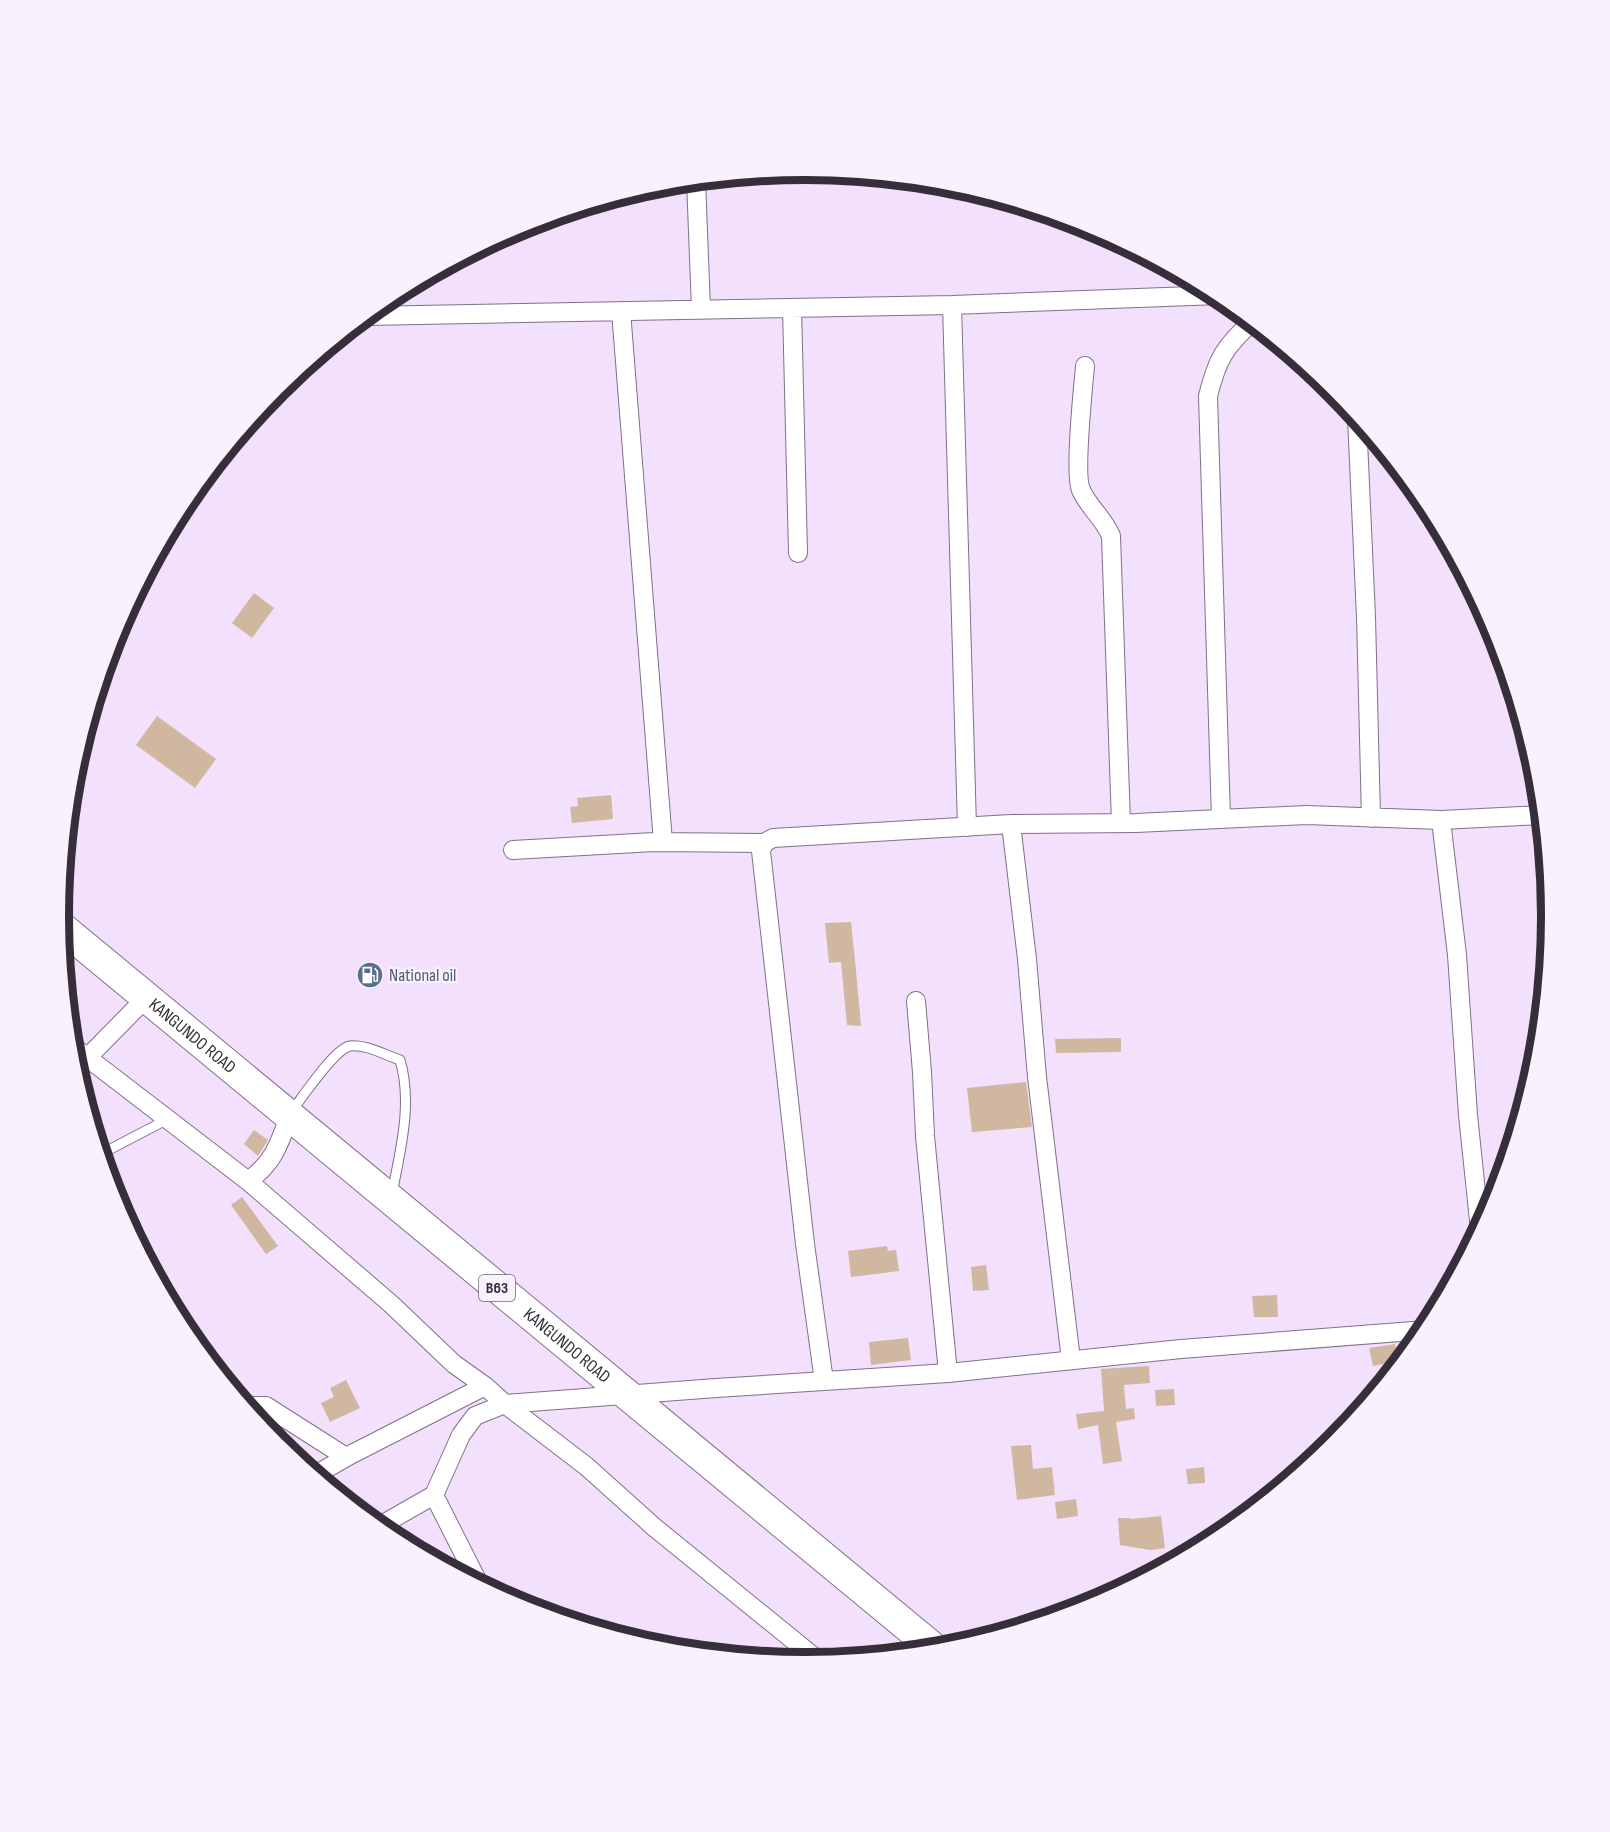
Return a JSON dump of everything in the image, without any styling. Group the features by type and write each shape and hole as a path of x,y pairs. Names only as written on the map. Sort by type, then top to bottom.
{"highway":[{"name":"KANGUNDO ROAD","path":"70,934 926,1642"}],"street":[{"path":"696,188 701,309"},
{"path":"382,314 952,305 1200,296"},
{"path":"952,305 967,827"},
{"path":"792,308 798,553"},
{"path":"621,311 663,842"},
{"path":"1221,819 1208,396 1222,353 1247,327"},
{"path":"1085,366 1078,470 1079,488 1105,522 1111,536 1121,823"},
{"path":"1358,431 1371,818"},
{"path":"513,850 663,842 764,843 773,838 1011,824 1121,823 1306,815 1441,820 1534,815"},
{"path":"1441,820 1457,955 1469,1126 1478,1213"},
{"path":"1011,824 1027,959 1037,1077 1071,1360"},
{"path":"764,843 761,851 805,1244 824,1381"},
{"path":"83,1059 146,998"},
{"path":"916,1001 925,1136 948,1373"},
{"path":"84,1065 168,1119 248,1180 391,1304 454,1364 586,1466 654,1527 808,1652"},
{"path":"248,1180 263,1171 278,1148 290,1114"},
{"path":"387,1522 434,1495 461,1435 475,1416 505,1404 948,1373 1192,1348 1413,1331"},
{"path":"322,1471 484,1386"},
{"path":"257,1406 266,1406 346,1457"},
{"path":"434,1495 473,1573"}],"lane":[{"path":"290,1114 328,1063 341,1050 350,1046 365,1048 400,1060 405,1078 405,1101 403,1128 391,1200"},
{"path":"107,1151 168,1119"}],"building":[{"path":"254,593 274,608 252,638 232,623"},
{"path":"157,716 216,759 195,788 136,745"},
{"path":"611,795 613,819 572,823 570,807 578,806 577,798"},
{"path":"851,922 861,1026 847,1025 841,962 829,963 825,923"},
{"path":"1121,1038 1121,1052 1056,1053 1055,1039"},
{"path":"1026,1082 1032,1127 972,1132 967,1088"},
{"path":"254,1130 268,1140 258,1156 244,1144"},
{"path":"242,1197 278,1246 266,1254 231,1205"},
{"path":"887,1246 888,1251 896,1250 899,1271 851,1277 848,1251"},
{"path":"986,1265 989,1290 973,1291 971,1267"},
{"path":"1277,1295 1278,1317 1254,1317 1252,1296"},
{"path":"908,1338 911,1360 871,1365 869,1342"},
{"path":"1395,1344 1397,1353 1390,1363 1373,1366 1369,1348"},
{"path":"1149,1366 1150,1383 1124,1385 1126,1409 1134,1408 1135,1419 1116,1422 1122,1461 1103,1464 1098,1425 1078,1429 1076,1414 1104,1411 1101,1369"},
{"path":"346,1380 360,1408 330,1422 321,1403 334,1397 330,1388"},
{"path":"1174,1389 1175,1405 1156,1406 1155,1390"},
{"path":"1031,1445 1033,1469 1052,1467 1055,1495 1017,1500 1011,1446"},
{"path":"1204,1467 1205,1483 1188,1484 1186,1469"},
{"path":"1076,1499 1078,1516 1057,1519 1055,1502"},
{"path":"1161,1516 1165,1548 1150,1550 1120,1545 1118,1518"}],"place":[{"name":"National oil","path":"370,975"}]}
